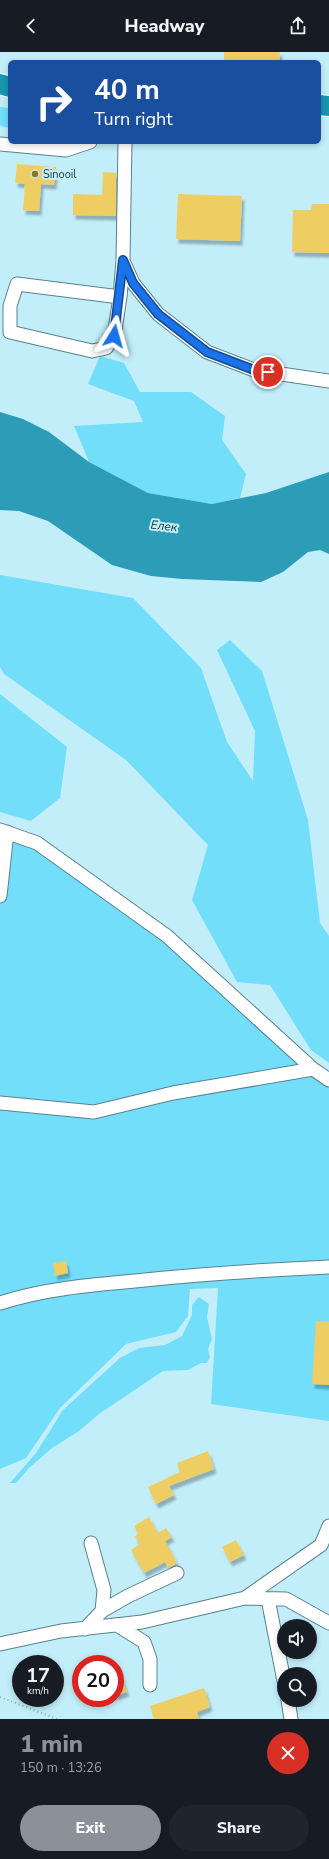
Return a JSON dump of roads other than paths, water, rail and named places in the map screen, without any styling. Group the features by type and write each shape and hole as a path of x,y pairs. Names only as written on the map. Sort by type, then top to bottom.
{"lane":[{"path":"0,144 66,150 84,144"},
{"path":"120,297 17,284 10,306 10,332 92,351 106,348 114,336 120,297 123,260 125,144"},
{"path":"123,260 133,283 158,314 207,352 254,370 329,380"},
{"path":"0,896 4,831 38,843 167,936 313,1069 329,1080"},
{"path":"0,1103 94,1112 173,1093 313,1069"},
{"path":"0,1303 66,1288 227,1271 329,1267"},
{"path":"245,1598 321,1545 329,1526"},
{"path":"91,1543 104,1590 102,1611"},
{"path":"85,1629 102,1611 128,1596 178,1573"},
{"path":"0,1644 85,1629 142,1622 245,1598 286,1599 329,1623"},
{"path":"268,1599 281,1667"},
{"path":"117,1625 144,1642 150,1658 150,1685"},
{"path":"289,1707 291,1719"}],"water":[{"name":"Елек","path":"0,412 23,419 49,432 89,462 148,493 212,504 266,493 329,472 329,554 320,550 308,552 283,572 261,582 182,579 151,576 112,565 48,521 19,511 0,510"}],"place":[{"name":"Sinooil","path":"35,174"}]}
